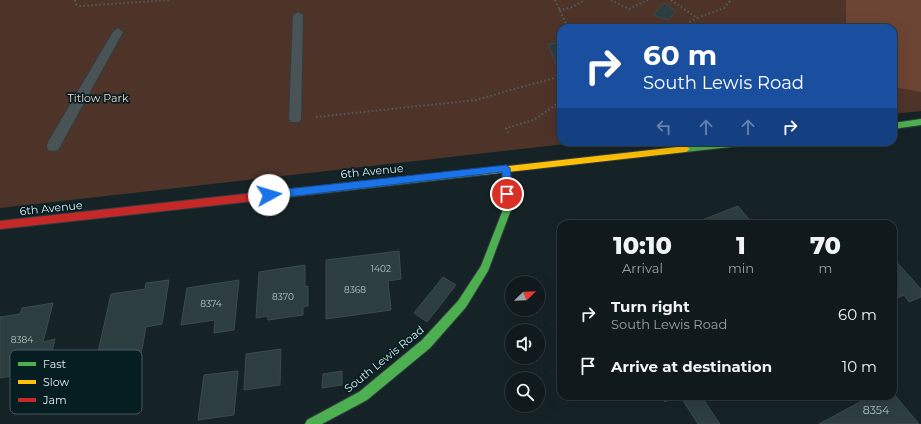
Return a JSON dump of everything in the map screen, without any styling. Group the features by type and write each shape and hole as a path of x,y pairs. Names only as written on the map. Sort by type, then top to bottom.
{"street":[{"path":"897,125 921,122"},
{"name":"6th Avenue","path":"0,225 711,146"},
{"name":"South Lewis Road","path":"311,424 362,396 426,344 462,304 485,268 508,207 506,168"}],"lane":[{"path":"295,119 298,15"},
{"path":"53,146 118,32"}],"path":[{"path":"75,0 76,4 80,6 170,0"},
{"path":"555,0 566,24"},
{"path":"559,10 570,8 585,0"},
{"path":"611,0 629,9 648,0"},
{"path":"671,0 697,18"},
{"path":"687,24 697,18 724,8 731,0"},
{"path":"295,119 476,100 557,77"},
{"path":"508,133 506,128 534,120 557,105"}],"green space":[{"name":"Titlow Park","path":"0,0 921,0 921,111 897,114 897,24 557,24 557,145 0,208"}],"shaded area":[{"path":"846,0 921,0 921,92 897,88 897,24 846,24"}],"building":[{"path":"664,3 676,11 668,20 653,15"},
{"path":"557,43 557,67 548,44"},
{"path":"738,206 750,220 702,220"},
{"path":"399,251 401,279 388,281 391,310 326,319 326,260"},
{"path":"897,262 921,289 921,297 909,302 904,295 897,298"},
{"path":"305,265 305,287 308,286 308,306 303,307 303,315 268,320 268,316 256,318 259,272"},
{"path":"443,277 456,285 427,322 414,313"},
{"path":"169,280 162,324 146,327 142,350 98,350 111,294 145,289 146,283"},
{"path":"239,280 234,330 214,333 215,320 181,325 187,288"},
{"path":"53,303 43,342 55,339 52,350 10,350 10,376 0,378 0,317 20,314 22,308"},
{"path":"281,349 280,385 244,390 246,354"},
{"path":"238,371 234,415 198,420 204,375"},
{"path":"342,371 342,385 322,388 323,374"},
{"path":"897,398 919,424 819,424 864,400 897,400"},
{"path":"683,400 704,400 720,424 698,424"}],"traffic: fast":[{"path":"897,125 921,122"},
{"path":"686,149 713,146"},
{"path":"311,424 363,396 426,344 462,304 485,268 508,207 506,168"},
{"path":"271,195 482,172"}],"traffic: slow":[{"path":"482,172 686,149"}],"traffic: jam":[{"path":"0,225 271,195"}],"route":[{"path":"269,195 506,168 507,194"}]}
